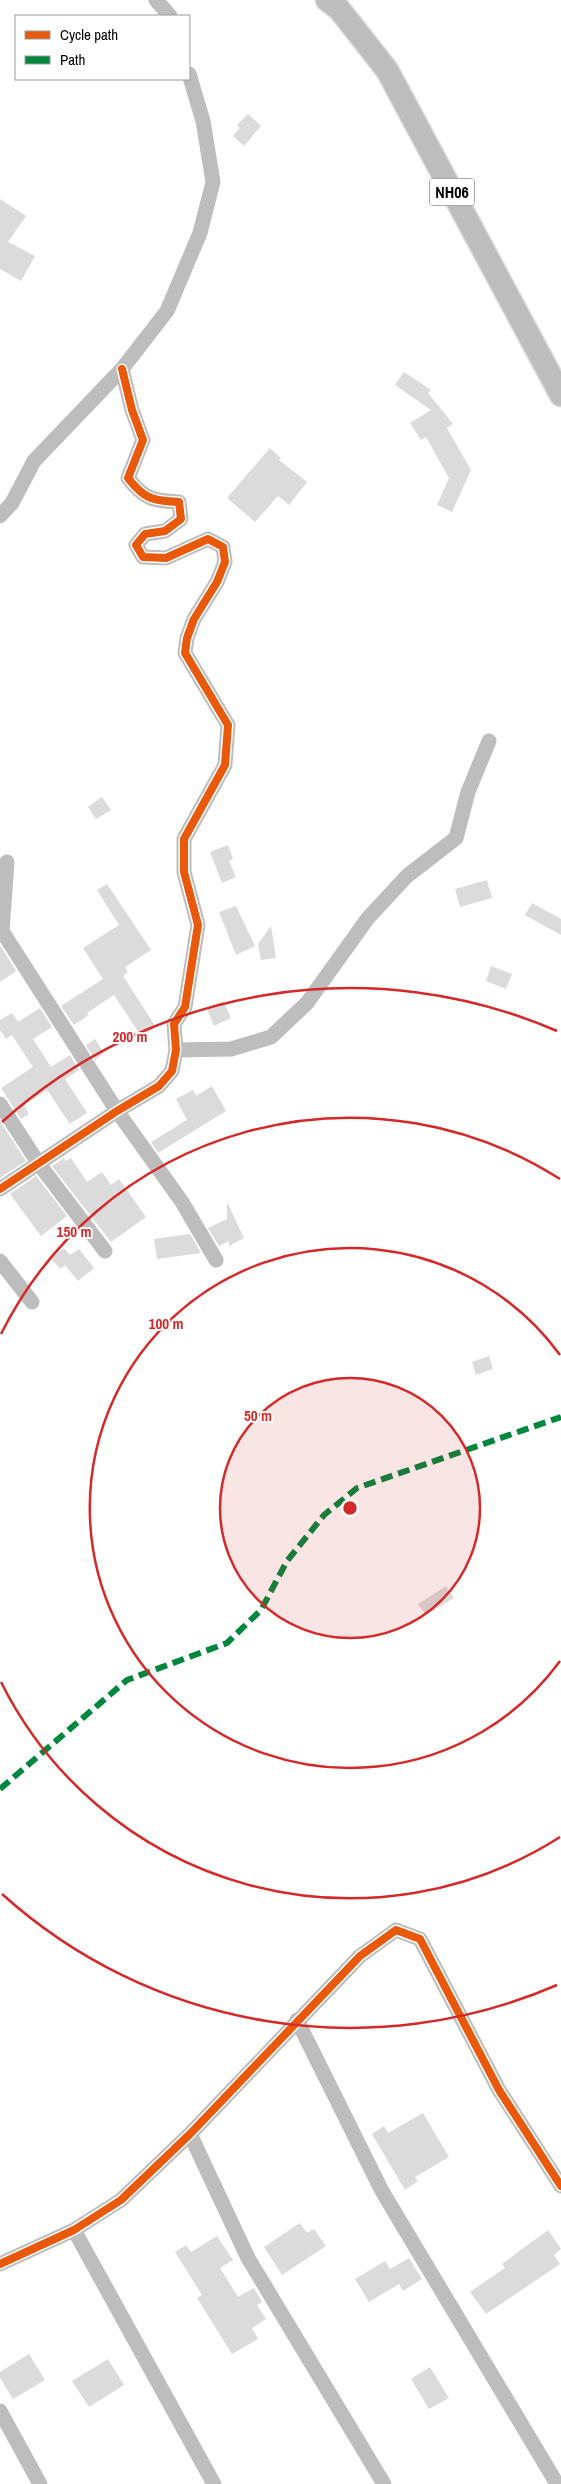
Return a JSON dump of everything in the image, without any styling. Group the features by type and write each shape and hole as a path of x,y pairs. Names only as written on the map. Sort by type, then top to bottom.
{"main road":[{"name":"NH06","path":"327,0 339,9 387,70 561,395"}],"street":[{"path":"156,0 169,15"},
{"path":"0,516 12,503 34,461 122,369 167,311 200,234 213,182 203,121 190,77"},
{"path":"0,1189 117,1111 159,1086 172,1071 176,1050 174,1024 185,1007 198,925 184,872 184,839 225,765 228,725 186,654 187,638 194,619 217,582 225,562 223,547 208,539 166,558 143,557 136,545 145,534 165,531 181,518 178,502 155,501 139,492 128,478 143,440 132,410 122,369"},
{"path":"176,1050 231,1049 271,1037 308,1003 368,918 407,876 456,838 468,792 489,741"},
{"path":"7,862 2,931 117,1111 182,1202 216,1260"},
{"path":"0,1104 39,1164 105,1250"},
{"path":"0,1261 32,1302"},
{"path":"0,2264 74,2230 121,2200 190,2134 360,1956 396,1930 420,1939 499,2090 561,2186"},
{"path":"297,2020 382,2191 557,2484"},
{"path":"190,2134 248,2258 384,2484"},
{"path":"74,2230 214,2484"},
{"path":"0,2411 40,2484"}],"building":[{"path":"248,114 261,126 244,146 233,136 240,128 237,125"},
{"path":"0,199 26,216 8,242 35,256 21,281 0,269"},
{"path":"404,372 431,390 428,393 453,424 447,428 471,470 452,512 437,505 449,478 426,437 421,440 410,423 431,410 395,385"},
{"path":"270,448 281,458 279,460 307,482 289,505 278,496 255,522 227,498"},
{"path":"102,797 111,810 96,819 88,807"},
{"path":"228,845 233,859 229,861 236,877 222,883 210,852"},
{"path":"487,880 492,898 460,907 455,889"},
{"path":"107,884 151,950 125,967 128,972 123,976 156,1027 141,1036 114,995 87,1013 89,1015 74,1025 61,1006 103,979 83,948 119,925 97,890"},
{"path":"532,903 561,919 561,935 525,915"},
{"path":"236,906 255,946 236,955 219,912"},
{"path":"271,926 276,958 261,960 258,944"},
{"path":"0,945 16,971 0,982"},
{"path":"491,966 512,974 506,989 486,981"},
{"path":"223,1001 231,1018 214,1026 207,1009"},
{"path":"40,1008 52,1027 33,1039 51,1067 70,1055 79,1070 65,1079 87,1113 70,1124 47,1090 24,1105 29,1114 21,1119 1,1088 33,1067 12,1035 6,1039 0,1030 0,1020 12,1013 18,1022"},
{"path":"95,1039 104,1053 95,1060 86,1045"},
{"path":"212,1086 226,1111 158,1153 151,1142 187,1120 176,1099 193,1090 196,1096"},
{"path":"0,1121 26,1161 0,1178"},
{"path":"64,1158 66,1161 71,1158 87,1182 102,1172 111,1185 119,1179 146,1217 111,1242 52,1166"},
{"path":"36,1176 67,1216 41,1236 10,1194"},
{"path":"227,1202 244,1238 229,1246 229,1241 219,1246 208,1228 227,1219"},
{"path":"190,1234 201,1253 157,1259 154,1239"},
{"path":"64,1248 70,1255 79,1249 94,1268 78,1281 65,1265 60,1269 51,1258"},
{"path":"489,1356 493,1369 476,1375 472,1362"},
{"path":"446,1586 454,1598 426,1615 418,1604"},
{"path":"423,2113 449,2157 415,2177 418,2181 405,2190 372,2134 384,2126 388,2133"},
{"path":"300,2223 307,2233 314,2229 326,2246 282,2275 264,2247"},
{"path":"548,2230 561,2249 554,2255 560,2264 486,2314 470,2292 505,2268 502,2264"},
{"path":"217,2236 233,2260 220,2268 238,2297 254,2288 262,2302 257,2305 266,2319 252,2328 258,2339 232,2354 197,2298 202,2295 175,2252 186,2245 191,2252"},
{"path":"409,2258 422,2279 403,2291 399,2284 369,2302 355,2279 385,2261 390,2269"},
{"path":"29,2354 45,2380 13,2399 0,2378 0,2372"},
{"path":"108,2359 124,2385 89,2407 72,2381"},
{"path":"430,2367 449,2398 429,2409 411,2379"}],"marked path":[{"path":"0,1789 127,1680 227,1643 261,1610 287,1561 324,1515 357,1488 561,1417"}],"cycle path":[{"path":"0,1189 117,1111 159,1086 172,1071 176,1050 174,1024 185,1007 198,925 184,872 184,839 225,765 228,725 185,653 187,638 194,619 217,582 225,562 223,547 208,539 166,558 143,557 136,545 145,534 165,531 181,519 179,502 150,498 144,495 128,478 143,440 132,410 122,369"},
{"path":"0,2264 74,2230 121,2200 190,2134 360,1956 396,1930 420,1939 499,2090 561,2186"}]}
